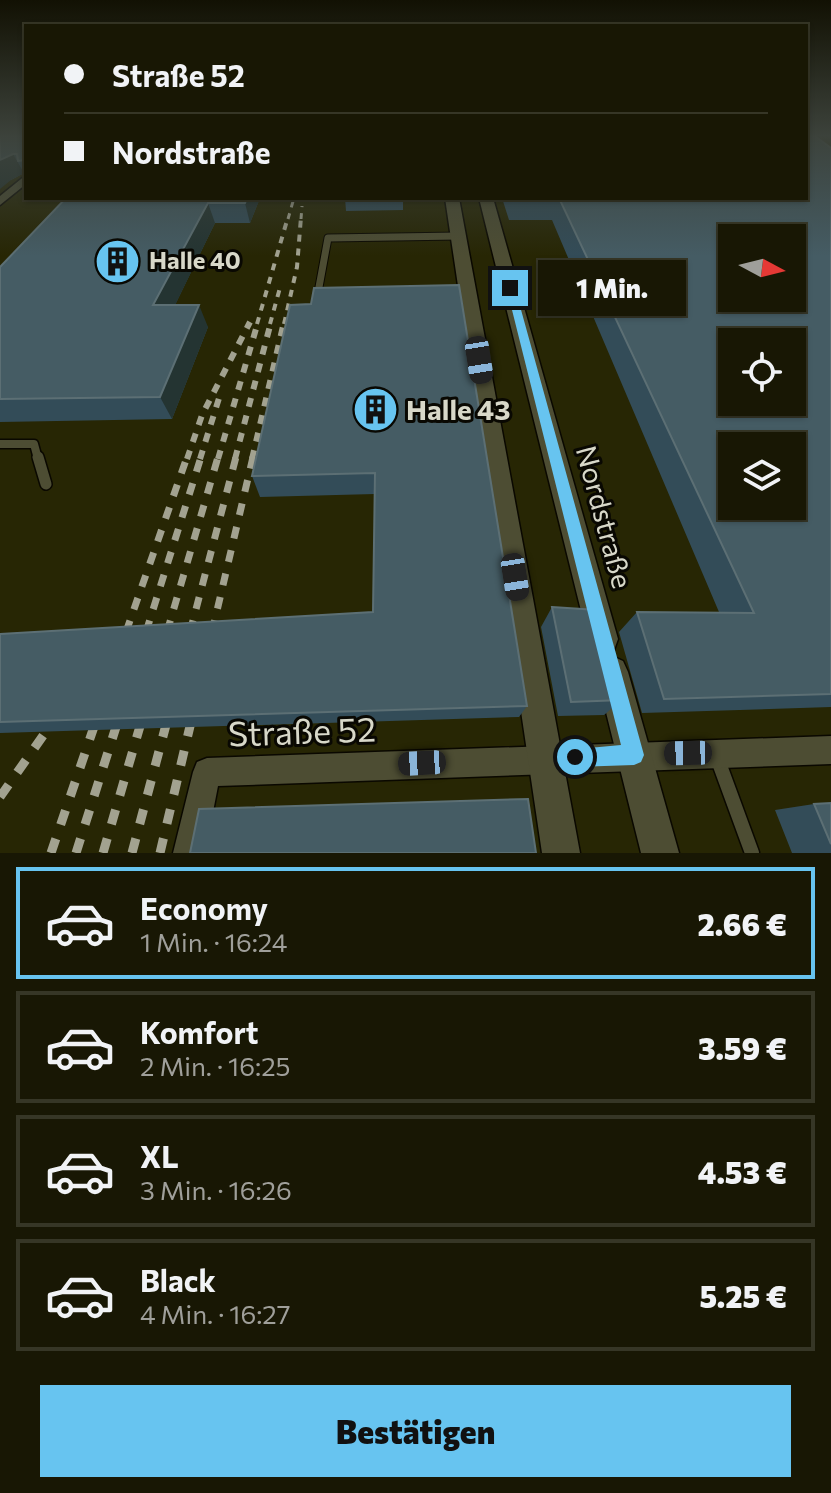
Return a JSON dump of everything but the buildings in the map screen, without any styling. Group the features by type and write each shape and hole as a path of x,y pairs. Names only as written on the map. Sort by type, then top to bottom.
{"street":[{"path":"0,202 24,180"},
{"path":"452,200 561,853"},
{"name":"Nordstraße","path":"487,200 660,853"},
{"name":"Straße 52","path":"189,853 207,772 831,750"}],"lane":[{"path":"317,298 328,238 459,236"},
{"path":"0,444 34,444 46,484"},
{"path":"716,753 752,853"}],"shaded area":[{"path":"0,176 24,176 24,200 808,200 808,176 831,176 831,853 0,853"}],"railway":[{"path":"288,219 293,200"},
{"path":"301,219 302,206"},
{"path":"257,324 288,217"},
{"path":"284,324 297,267 301,217"},
{"path":"270,324 281,284"},
{"path":"187,459 202,415 250,322"},
{"path":"218,459 258,322"},
{"path":"235,459 271,322"},
{"path":"252,459 284,322"},
{"path":"200,459 220,395"},
{"path":"126,632 187,457"},
{"path":"146,632 201,457"},
{"path":"167,632 218,457"},
{"path":"190,632 236,457"},
{"path":"212,632 253,457"},
{"path":"120,649 127,630"},
{"path":"141,647 146,630"},
{"path":"164,643 168,630"},
{"path":"187,644 191,630"},
{"path":"209,643 212,630"},
{"path":"160,853 195,705"},
{"path":"132,853 171,706"},
{"path":"76,853 122,708"},
{"path":"51,853 100,709"},
{"path":"103,853 145,709"},
{"path":"0,797 59,713"}],"place":[{"name":"Halle 40","path":"118,261"},
{"name":"Halle 43","path":"375,410"}],"route":[{"path":"510,288 634,755 575,757"}]}
